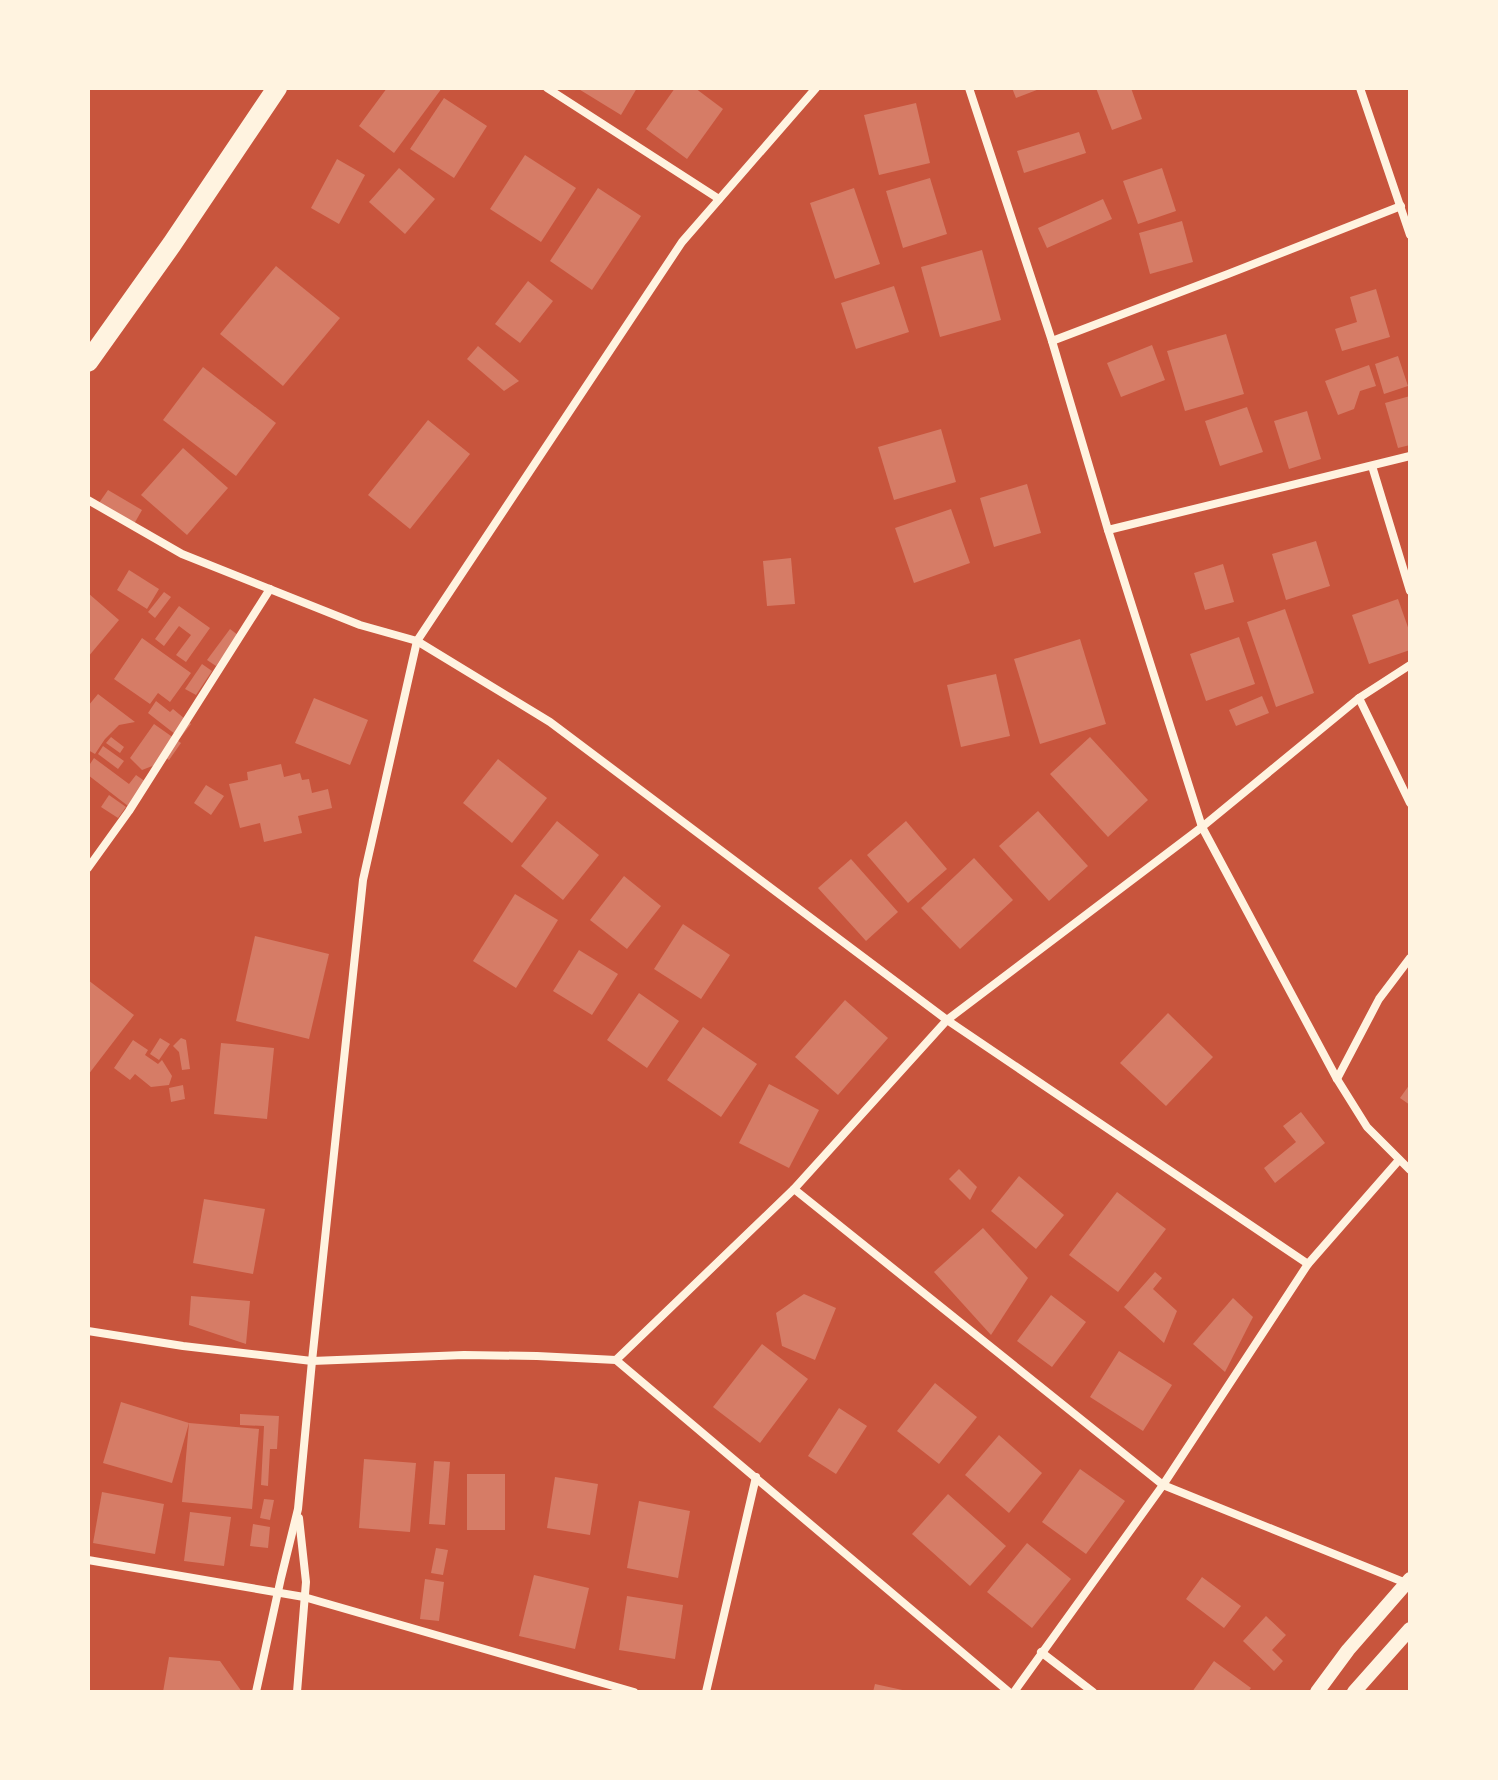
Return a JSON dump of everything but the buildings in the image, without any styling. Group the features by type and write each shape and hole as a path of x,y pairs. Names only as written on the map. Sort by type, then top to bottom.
{"main road":[{"path":"88,362 277,88"}],"street":[{"path":"547,88 719,199"},
{"path":"256,1692 298,1509 363,880 417,641 682,242 816,88"},
{"path":"969,88 1052,341 1202,827 1337,1079 1367,1127 1410,1170"},
{"path":"1360,88 1410,235"},
{"path":"1052,341 1401,206"},
{"path":"1108,530 1410,456"},
{"path":"1372,466 1410,591"},
{"path":"88,500 182,554 360,625 417,641 550,722 947,1020 1308,1264"},
{"path":"88,868 129,811 270,589"},
{"path":"616,1360 794,1189 947,1020 1202,827 1359,698 1410,665"},
{"path":"1359,698 1410,803"},
{"path":"1337,1079 1379,999 1410,958"},
{"path":"88,1331 312,1361 464,1355 616,1360 1011,1692 1163,1485 1308,1264 1399,1160"},
{"path":"794,1189 1163,1485 1408,1581 1348,1650 1317,1692"},
{"path":"706,1692 756,1477"},
{"path":"297,1692 306,1582 298,1509"},
{"path":"88,1560 304,1597 634,1692"},
{"path":"1354,1692 1410,1629"},
{"path":"1041,1652 1093,1692"}]}
